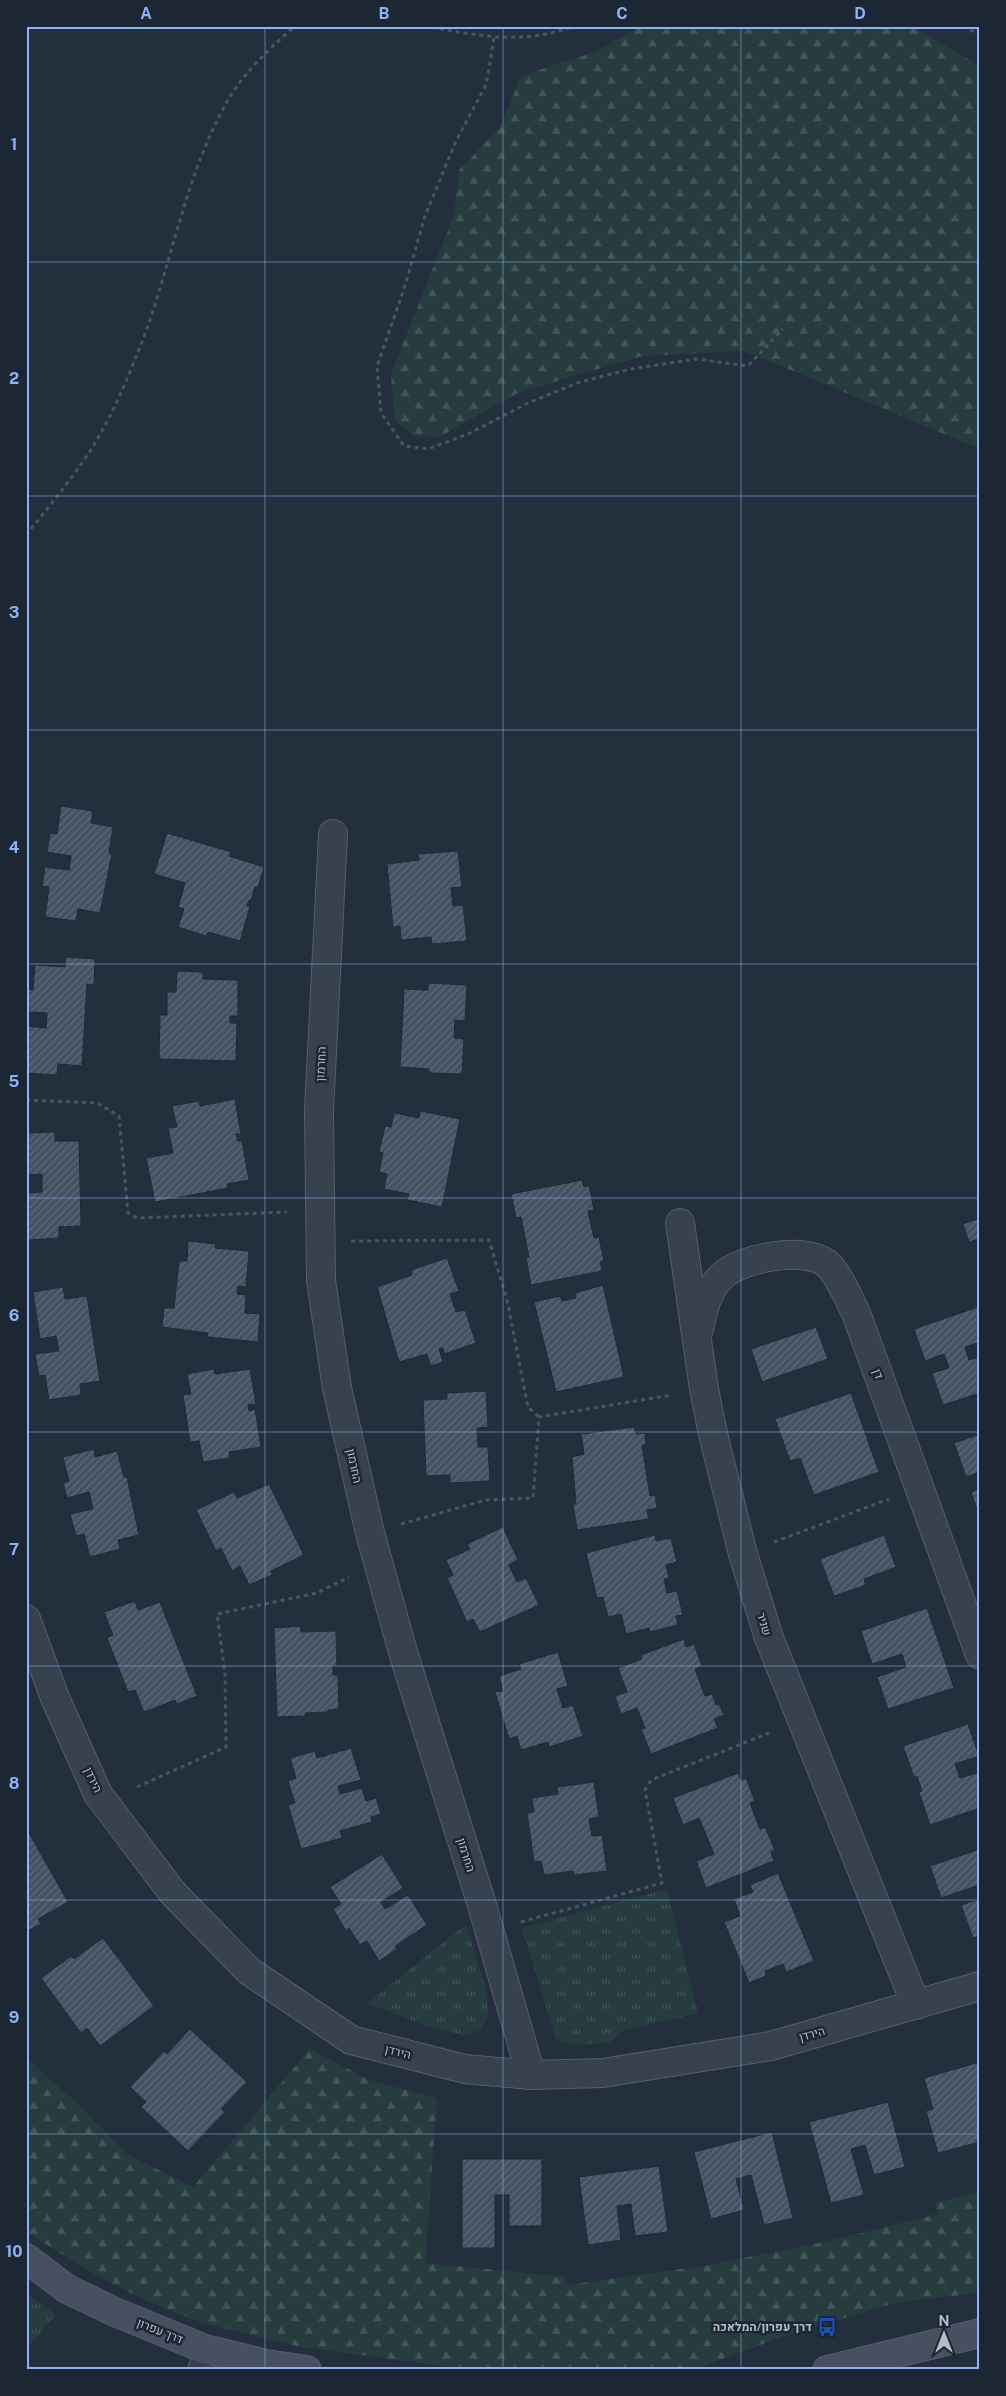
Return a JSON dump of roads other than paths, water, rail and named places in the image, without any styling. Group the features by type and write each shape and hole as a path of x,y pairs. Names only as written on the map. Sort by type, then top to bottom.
{"street":[{"name":"החרמון","path":"332,834 318,1111 320,1280 337,1388 370,1533 403,1652 482,1905 531,2075"},
{"name":"שניר","path":"680,1223 698,1335 704,1390 743,1554 768,1638 916,2005"},
{"name":"דן","path":"698,1335 704,1304 721,1277 738,1264 784,1255 806,1256 826,1263 841,1284 856,1313 980,1655"},
{"name":"הירדן","path":"26,1619 55,1698 98,1794 172,1892 249,1971 351,2040 465,2069 531,2075 603,2073 770,2046 980,1986"},
{"name":"דרך עפרון","path":"26,2258 67,2289 115,2312 202,2360 266,2364 307,2370"},
{"path":"827,2370 863,2366 980,2332"}],"place":[{"name":"דרך עפרון/המלאכה","path":"827,2327"}]}
